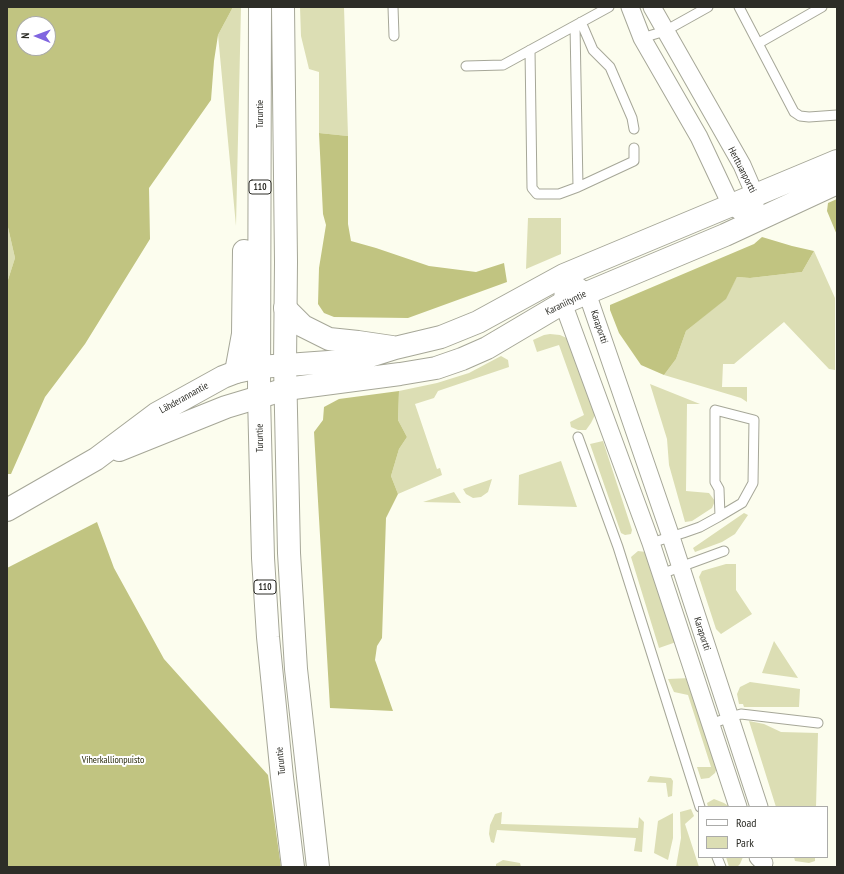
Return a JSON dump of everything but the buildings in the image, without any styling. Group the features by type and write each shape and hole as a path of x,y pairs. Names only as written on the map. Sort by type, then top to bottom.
{"main road":[{"name":"Turuntie","path":"260,7 259,396 263,558 265,600 282,777 293,867"},
{"path":"236,372 243,334 247,74 260,7"},
{"name":"110","path":"283,7 286,308 285,364 289,553 296,669 318,867"},
{"path":"285,364 357,360 395,348 441,337 478,322 564,276 837,161"},
{"name":"Karaniityntie","path":"286,389 400,374 436,368 462,360 487,348 563,302 705,244 837,183"},
{"path":"286,308 303,326 329,339 395,348"},
{"name":"Lähderannantie","path":"7,510 96,459 156,414 223,377 259,366 285,364"},
{"name":"Lähderannantie","path":"96,459 226,407 286,389"}],"street":[{"path":"630,7 642,38 699,137 731,205 754,222"},
{"name":"Herttuanportti","path":"652,7 742,165 755,195 754,222"},
{"path":"564,276 587,293"},
{"name":"Karaportti","path":"564,276 563,302 651,543 738,806"},
{"name":"Karaportti","path":"587,293 671,537 758,806"}],"lane":[{"path":"393,7 394,36"},
{"path":"466,66 503,66 609,7"},
{"path":"642,38 665,31 708,7"},
{"path":"739,7 794,112 800,116 809,117 837,114"},
{"path":"759,43 822,7"},
{"path":"578,24 594,50 610,67 632,118 634,129"},
{"path":"578,24 578,187"},
{"path":"530,50 532,188 537,194 559,194 578,187 634,161 634,148"},
{"path":"651,543 700,527 720,516 742,503 753,483 754,420 715,410 715,482 719,489 720,516"},
{"path":"578,436 618,547 700,806"},
{"path":"661,574 724,551"},
{"path":"711,724 741,714 818,722"}],"green space":[{"path":"7,7 233,7 218,35 211,100 149,188 150,239 85,344 45,397 11,474 7,474 7,283 15,258 7,223"},
{"path":"233,7 241,7 236,226 218,35"},
{"path":"300,7 344,7 348,136 319,133 319,72 309,69 301,36"},
{"path":"319,133 348,136 348,224 351,241 429,266 476,272 504,263 507,282 408,318 334,317 324,313 318,304 319,268 326,225 323,214"},
{"path":"837,199 837,235 827,211 828,203"},
{"path":"528,218 561,218 561,254 526,269"},
{"path":"7,223 15,258 7,283"},
{"path":"762,237 814,251 802,272 750,278 737,277 726,299 686,331 676,359 664,375 641,365 619,333 610,310 610,305 754,244"},
{"path":"814,251 835,298 835,370 829,369 784,322 734,364 723,364 722,387 747,387 747,402 741,398 664,375 676,359 686,331 725,299 737,277 750,278 802,272"},
{"path":"550,334 560,335 571,340 595,415 586,430 578,430 571,427 570,422 584,415 559,345 537,352 533,340"},
{"path":"501,356 508,360 509,367 438,391 434,398 415,404 437,469 440,468 442,475 398,494 391,476 399,449 407,437 398,420 399,391 437,383 469,373"},
{"path":"650,384 700,404 687,404 686,491 709,493 715,501 712,508 692,521 685,522 669,465 667,439"},
{"path":"399,391 398,420 407,437 399,449 391,476 398,494 386,518 382,638 377,646 375,660 393,711 330,708 314,432 323,420 324,407 339,399"},
{"path":"603,441 632,530 631,534 625,535 621,533 590,444"},
{"path":"561,461 577,507 518,505 519,475"},
{"path":"492,479 488,492 481,497 473,498 466,494 463,489"},
{"path":"454,492 461,503 423,502"},
{"path":"744,513 748,515 735,534 722,542 695,552 693,548"},
{"name":"Viherkallionpuisto","path":"97,522 114,568 164,659 268,775 281,867 7,867 7,568"},
{"path":"638,551 646,552 679,641 659,648 631,557"},
{"path":"726,564 736,564 736,590 752,614 721,634 716,629 699,577 702,571"},
{"path":"774,641 798,678 762,673"},
{"path":"690,678 718,765 715,773 709,778 701,779 697,767 711,767 688,695 674,692 668,679"},
{"path":"750,682 800,689 799,707 744,707 743,704 739,704 737,694 740,687"},
{"path":"749,721 764,724 781,732 818,733 816,806 776,806"},
{"path":"650,776 671,778 673,781 672,796 668,797 666,783 647,782"},
{"path":"714,799 728,806 708,806 707,803"},
{"path":"691,809 694,816 685,824 699,867 676,867 681,838 680,812"},
{"path":"502,812 501,824 638,828 639,817 644,822 642,852 634,851 636,838 497,830 494,843 491,842 489,834 490,825 495,814"},
{"path":"673,813 673,838 668,860 654,853 658,821"},
{"path":"726,858 743,858 737,867 729,867"},
{"path":"794,858 815,858 815,861 809,863 795,861"},
{"path":"503,860 520,863 521,867 496,867 496,864"}]}
